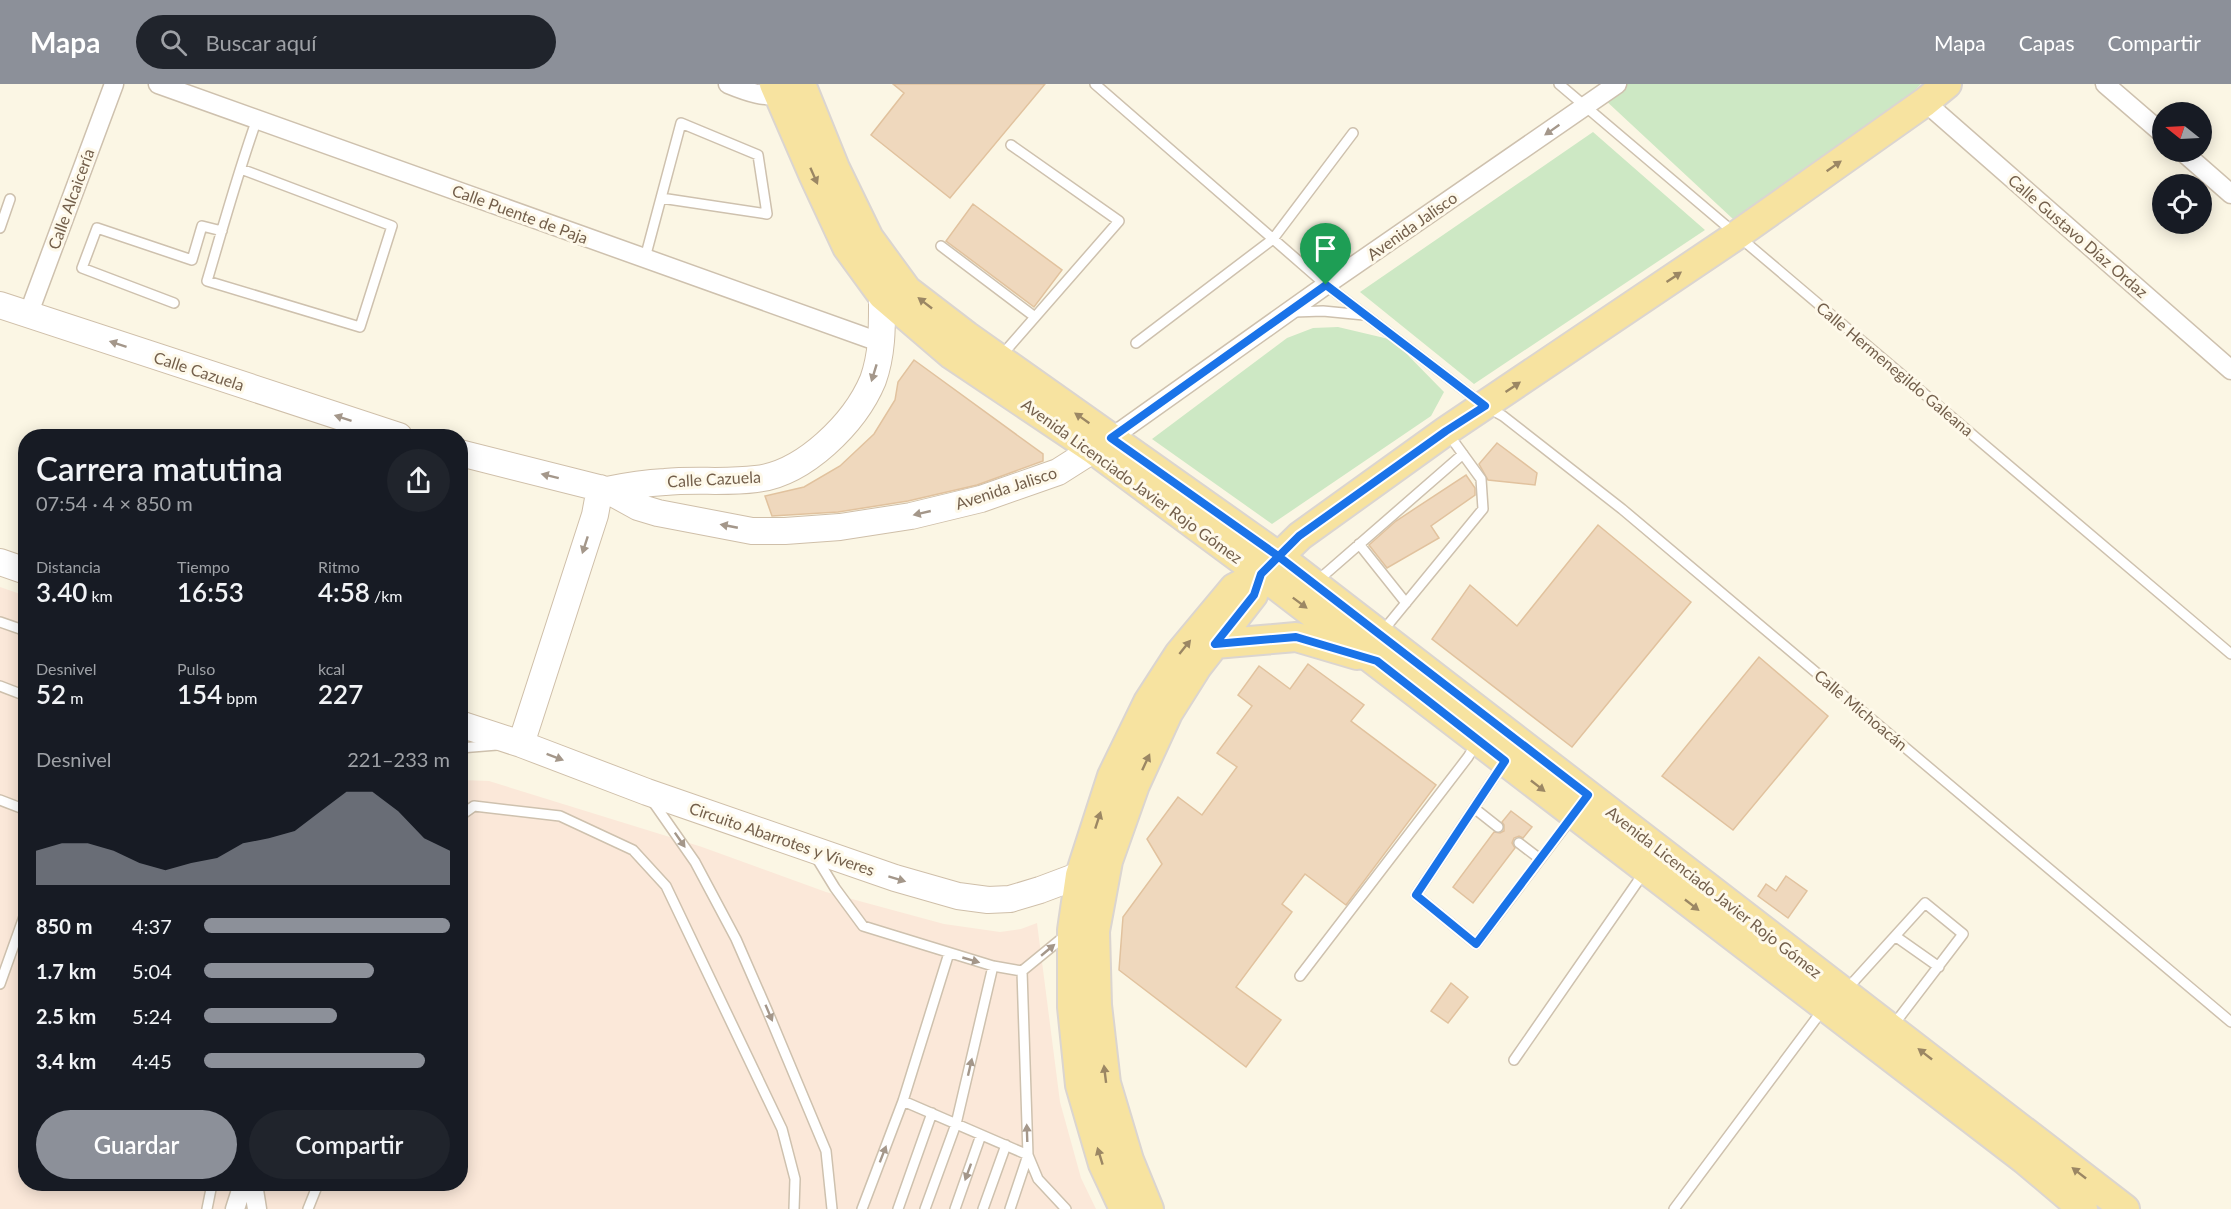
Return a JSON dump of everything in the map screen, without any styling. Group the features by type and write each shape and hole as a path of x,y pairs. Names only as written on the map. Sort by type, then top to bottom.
{"main road":[{"path":"1124,1209 1103,1164 1080,1085 1072,1007 1072,930 1080,875 1112,776 1149,702 1179,654 1234,588 1270,565 1299,536 1446,431 1737,235 1947,84"},
{"name":"Avenida Licenciado Javier Rojo Gómez","path":"789,88 808,133 847,247 882,295 952,355 991,367"},
{"name":"Avenida Licenciado Javier Rojo Gómez","path":"808,133 835,168 869,238 908,290 991,367 1270,565 1379,647 1835,1000 2083,1209"},
{"name":"Calle Cazuela","path":"603,489 665,482 758,479 794,467 828,442 856,412 873,380 882,343 882,295"},
{"name":"Calle Cazuela","path":"0,305 378,429"},
{"name":"Avenida Jalisco","path":"638,507 752,531 840,527 911,516 981,499 1058,472 1103,445"},
{"name":"Calle Cazuela","path":"468,455 603,489 638,507"},
{"path":"521,744 603,489"},
{"path":"0,562 18,568"},
{"name":"Avenida Licenciado Javier Rojo Gómez","path":"1270,565 1315,584 1478,740 1512,751"},
{"path":"1149,1209 1129,1160 1106,1083 1097,1005 1095,931 1108,861 1136,785 1168,712 1197,668 1254,595 1270,565"},
{"path":"1215,644 1296,637 1379,647"},
{"name":"Circuito Abarrotes y Víveres","path":"468,727 521,744 647,792 958,897 988,900 1010,898 1080,875 1108,861"},
{"name":"Avenida Licenciado Javier Rojo Gómez","path":"1581,804 1646,869 1744,930"},
{"name":"Avenida Licenciado Javier Rojo Gómez","path":"1835,1000 1891,1028 2122,1208"}],"street":[{"name":"Calle Alcaicería","path":"28,315 114,84"},
{"name":"Calle Puente de Paja","path":"158,84 882,343"},
{"path":"728,84 754,93 789,88"},
{"name":"Avenida Jalisco","path":"1103,445 1326,285 1617,84"},
{"path":"2105,84 2152,125"},
{"name":"Calle Gustavo Díaz Ordaz","path":"1925,102 2231,370"},
{"path":"2194,162 2231,194"},
{"path":"235,1209 241,1191"},
{"path":"253,1191 257,1209"}],"lane":[{"name":"Calle Michoacán","path":"1095,84 1326,285 1485,406 1503,416 1622,509 2231,1022"},
{"name":"Calle Hermenegildo Galeana","path":"1559,84 2231,654"},
{"path":"241,169 392,226 360,327 207,280 241,169 257,119"},
{"path":"645,258 661,198 681,123 758,155 767,214 661,198"},
{"path":"1136,344 1273,239 1353,133"},
{"path":"991,367 1119,221 1011,145"},
{"path":"0,228 10,199"},
{"path":"174,303 82,268 97,228 192,260 202,226 222,231"},
{"path":"941,246 1035,317"},
{"path":"1289,312 1323,311 1366,315"},
{"path":"1379,647 1406,603 1483,509 1481,479 1446,431"},
{"path":"1315,584 1463,454"},
{"path":"1359,544 1406,603"},
{"path":"0,622 18,628"},
{"path":"0,686 18,693"},
{"path":"1300,976 1468,757 1478,740"},
{"path":"468,747 521,744"},
{"path":"1512,751 1416,895 1476,944 1581,804"},
{"path":"647,792 695,862 736,939 826,1151 832,1209"},
{"path":"0,800 18,806"},
{"path":"468,810 474,806 560,816 633,850 666,886 782,1129 795,1179 794,1209"},
{"path":"1474,808 1498,827"},
{"path":"1519,843 1540,859"},
{"path":"812,849 835,888 863,926 949,953 993,966 1022,971 1072,930"},
{"path":"1514,1060 1646,869"},
{"path":"1674,1209 1835,1000 1925,903 1963,934 1891,1028"},
{"path":"0,984 18,933"},
{"path":"1895,936 1939,967"},
{"path":"862,1209 903,1101 949,953"},
{"path":"926,1209 956,1124 993,966"},
{"path":"1010,1209 1028,1155 1022,971"},
{"path":"903,1101 1028,1155 1038,1179 1065,1209"},
{"path":"898,1209 932,1113"},
{"path":"954,1209 981,1134"},
{"path":"983,1209 1006,1145"},
{"path":"207,1209 211,1191"},
{"path":"308,1209 314,1191"}],"shaded area":[{"path":"0,587 18,593 18,1191 468,1191 468,780 489,781 702,847 826,892 944,924 1000,932 1021,929 1037,923 1060,1102 1081,1178 1096,1209 0,1209"}],"green space":[{"path":"1623,84 1921,84 1912,93 1733,219 1603,98"},
{"path":"1593,132 1705,230 1474,384 1360,292"},
{"path":"1338,327 1393,340 1444,392 1431,416 1272,524 1152,439 1287,338 1313,328"}],"building":[{"path":"893,84 1045,84 950,198 871,135 904,93"},
{"path":"973,204 1062,270 1034,307 946,241"},
{"path":"914,360 1043,454 1043,461 977,485 908,501 838,512 772,516 765,496 804,487 840,466 874,434 895,400 898,382"},
{"path":"1497,443 1537,473 1535,485 1488,480 1479,464"},
{"path":"1466,475 1475,488 1475,495 1431,526 1439,538 1387,568 1369,545 1396,521"},
{"path":"1598,525 1691,602 1572,747 1432,639 1470,585 1517,626"},
{"path":"1759,657 1828,716 1733,830 1662,776"},
{"path":"1308,664 1364,705 1351,721 1436,785 1346,905 1305,874 1282,904 1292,912 1236,987 1281,1020 1246,1067 1119,970 1123,917 1162,864 1147,839 1178,797 1202,815 1237,767 1217,753 1252,706 1238,695 1259,666 1290,689"},
{"path":"1511,811 1532,827 1523,838 1519,836 1514,838 1512,843 1515,848 1473,903 1453,887 1494,832 1504,831 1502,822"},
{"path":"1786,876 1807,891 1788,918 1758,896 1766,884 1776,891"},
{"path":"1451,983 1468,997 1448,1023 1431,1011"}],"route":[{"path":"1326,285 1111,438 1278,556 1588,795 1476,944 1416,895 1505,761 1377,661 1296,637 1215,644 1254,595 1261,574 1278,556 1299,536 1446,431 1485,406 1326,285"}]}
